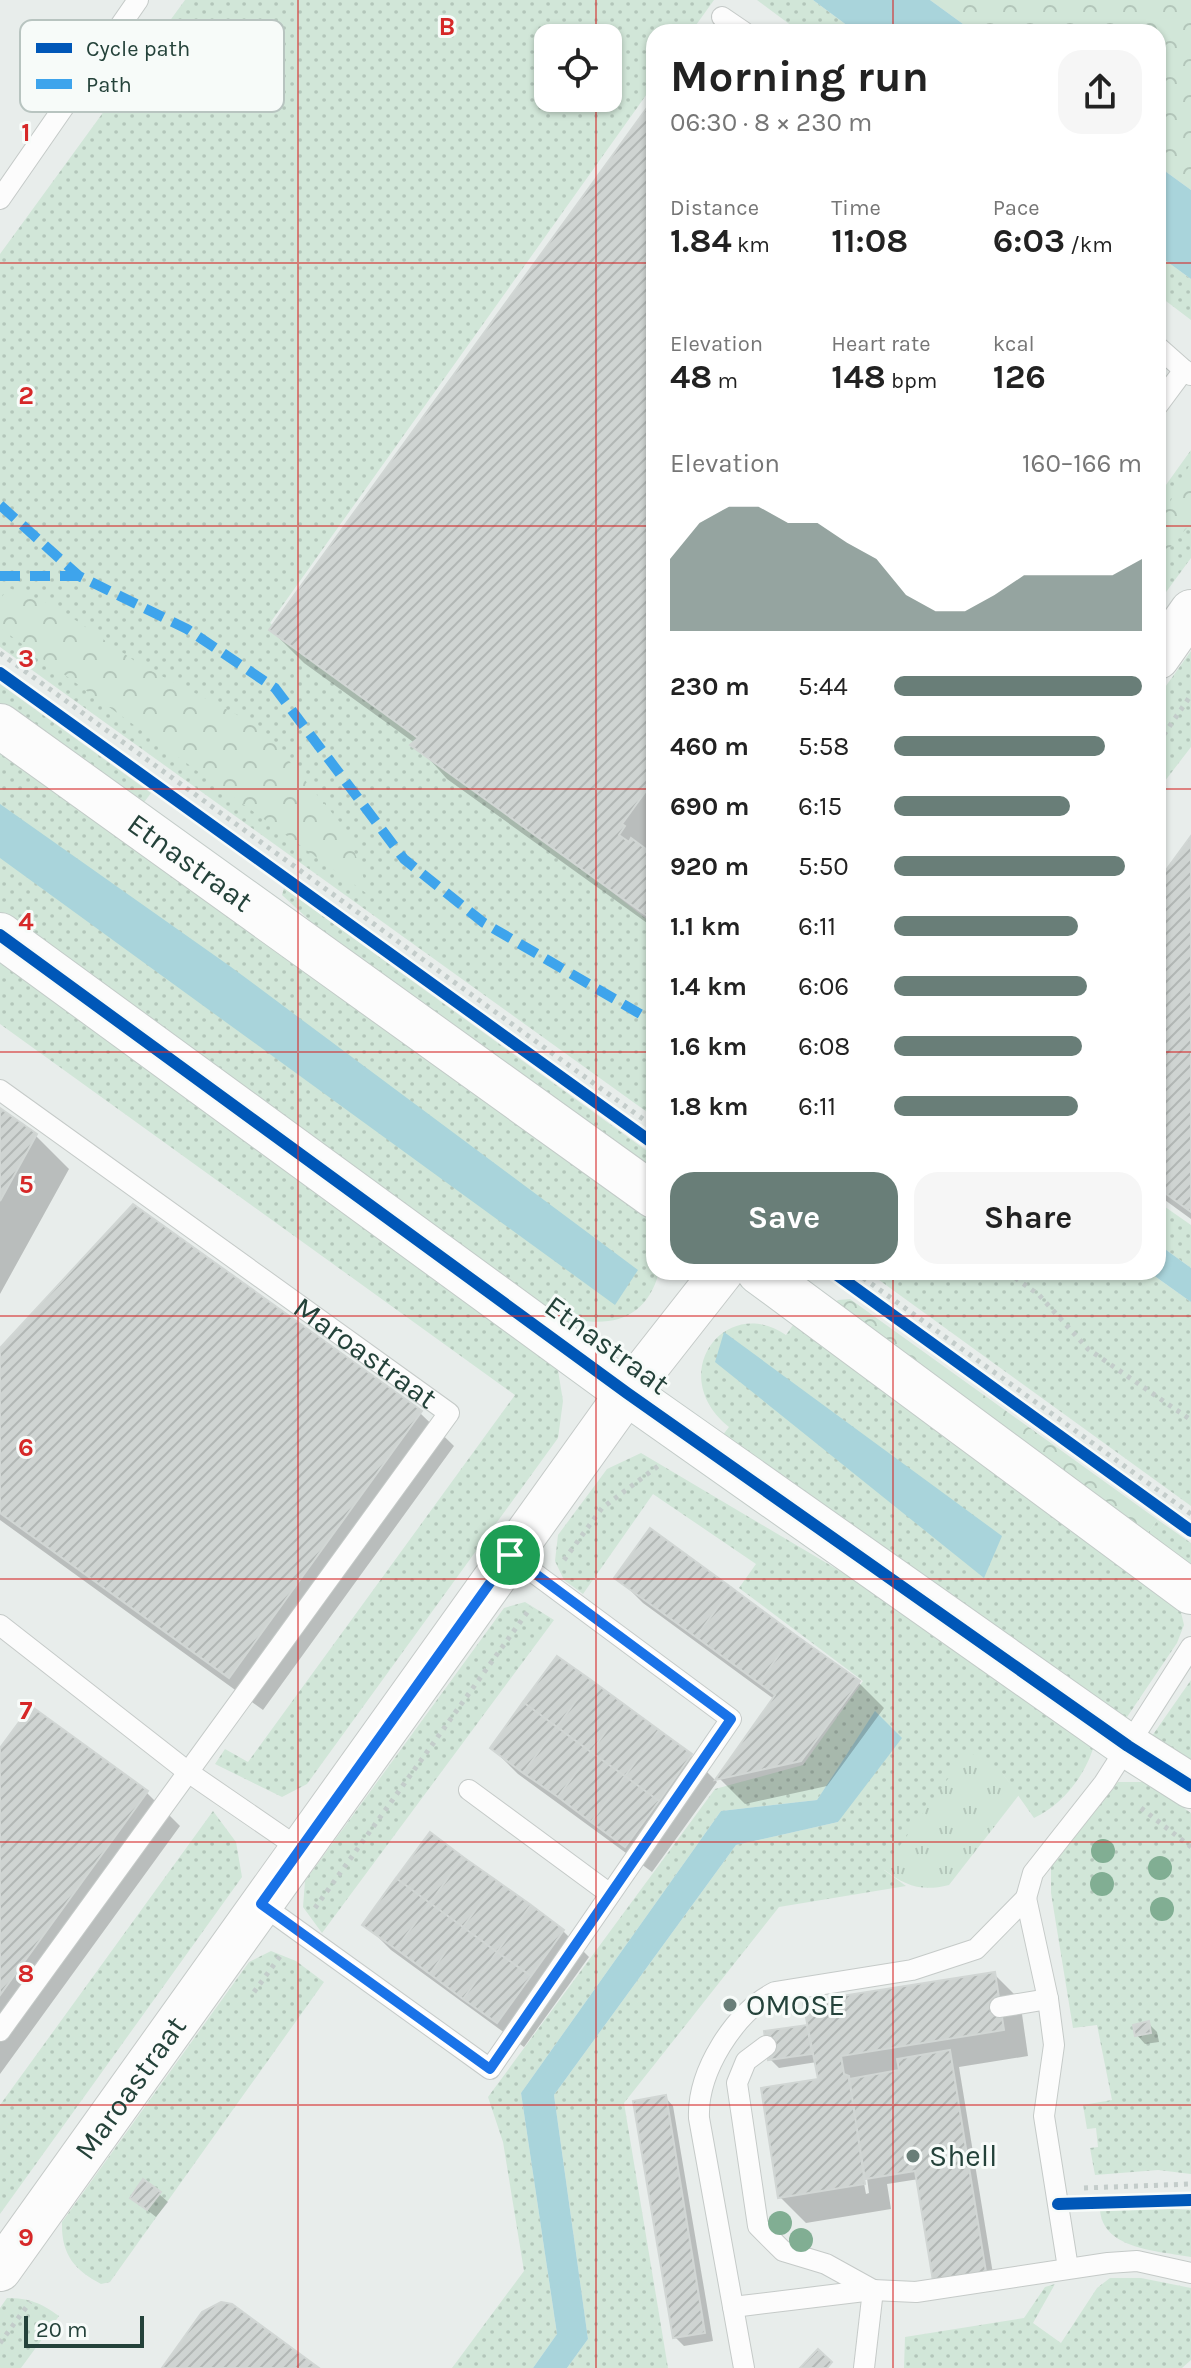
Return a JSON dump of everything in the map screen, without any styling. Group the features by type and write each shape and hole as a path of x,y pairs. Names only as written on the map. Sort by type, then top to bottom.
{"street":[{"path":"1166,647 1191,611"},
{"name":"Etnastraat","path":"0,726 646,1190"},
{"name":"Etnastraat","path":"0,935 627,1393 1128,1746 1191,1786"},
{"name":"Maroastraat","path":"0,2270 627,1393 716,1280"},
{"path":"770,1280 1191,1592"}],"lane":[{"path":"124,20 138,0"},
{"path":"722,17 732,24"},
{"path":"0,199 60,112"},
{"path":"1166,354 1187,372 1166,396"},
{"name":"Maroastraat","path":"0,1090 449,1413 0,2031"},
{"path":"261,1904 490,2069 731,1719 510,1555"},
{"path":"0,1625 188,1772 300,1849"},
{"path":"1068,2268 1044,2116 1054,2045 1048,1999 1026,1898 1033,1873 1104,1783 1191,1647"},
{"path":"469,1790 610,1894"},
{"path":"744,2368 698,2096 729,2035 759,2001 775,1992 912,1970 976,1949 1026,1898"},
{"path":"1000,2007 1048,1999"},
{"path":"766,2046 746,2061 737,2083 758,2226 783,2251 826,2264 873,2290"},
{"path":"733,2307 873,2290 916,2292 1068,2268 1137,2261 1191,2273"},
{"path":"864,2368 873,2290"}],"path":[{"path":"0,653 646,1121"},
{"path":"1166,731 1191,695"},
{"path":"576,1088 646,1138"},
{"path":"854,1280 1191,1514"},
{"path":"854,1280 1191,1531"},
{"path":"1018,1280 1039,1295 1088,1349 1191,1420"},
{"path":"252,1996 602,1508 660,1464"},
{"path":"1104,1783 1191,1847"},
{"path":"1056,2196 1191,2184"},
{"path":"1056,2196 1162,2200"},
{"path":"0,2343 37,2291"}],"green space":[{"path":"185,0 714,0 697,24 646,24 646,95 270,623 646,919 646,1111 0,647 0,254 103,112 284,112 284,20 170,20"},
{"path":"757,0 813,0 845,24 789,24"},
{"path":"930,0 1191,0 1191,190 1166,172 1166,24 963,24"},
{"path":"1166,261 1191,279 1191,320 1166,301"},
{"path":"1191,450 1191,558 1166,592 1166,485"},
{"path":"1191,462 1191,523 1166,552 1166,510"},
{"path":"9,588 55,606 142,666 261,727 347,831 370,896 0,628 0,599"},
{"path":"1191,651 1191,747 1166,780 1166,686"},
{"path":"0,684 151,793 139,809 0,708"},
{"path":"0,744 646,1212 646,1280 656,1280 654,1286 639,1307 629,1314 606,1321 578,1320 572,1328 0,918"},
{"path":"284,888 646,1150 646,1174 371,977 282,895"},
{"path":"0,952 555,1352 563,1401 558,1438 307,1784 282,1797 215,1764 225,1749 248,1762 515,1395 0,1024"},
{"path":"1166,1208 1191,1225 1191,1268 1166,1250"},
{"path":"879,1280 1160,1280 1191,1302 1191,1506"},
{"path":"850,1299 1158,1520 1146,1535 830,1307 838,1300"},
{"path":"798,1318 1178,1600 1184,1625 1177,1643 1125,1720 722,1436 729,1427 710,1406 702,1385 702,1364 710,1346 724,1332 742,1324 763,1325 786,1335"},
{"path":"641,1453 953,1638 1095,1742 1073,1786 1055,1805 1034,1818 1003,1774 884,1870 906,1886 779,1907 624,2103 668,2368 567,2368 588,2339 554,2095 736,1845 838,1822 875,1712 817,1800 721,1811 521,2093 557,2334 533,2368 452,2368 524,2271 503,2142 488,2097 715,1789 803,1765 863,1681 739,1588 756,1564 653,1494 583,1594 564,1580 555,1561 558,1535 607,1469"},
{"path":"1158,1520 1191,1543 1191,1567 1146,1535"},
{"path":"525,1602 554,1620 322,1933 303,1907 305,1881 504,1608"},
{"path":"1191,1680 1191,1765 1152,1736"},
{"path":"968,1751 1003,1774 1019,1795 949,1885 922,1887 899,1880 883,1869"},
{"path":"1118,1782 1146,1782 1191,1813 1191,2174 1158,2170 1095,2175 1090,2148 1098,2147 1096,2128 1087,2129 1083,2105 1112,2100 1097,2025 1073,2028 1051,1893 1051,1865"},
{"path":"213,1811 236,1842 242,1877 0,2214 0,2105"},
{"path":"271,1951 296,1961 324,1982 110,2282 101,2284 83,2273 71,2260 64,2243 62,2222 249,1962"},
{"path":"1135,2207 1191,2210 1191,2257 1135,2246 1111,2233 1100,2210"},
{"path":"1110,2278 1141,2278 1191,2288 1191,2360 1182,2368 904,2368 905,2337 1024,2318 1045,2287 1055,2284 1033,2323 1061,2343 1097,2288"},
{"path":"7,2298 34,2302 59,2316 21,2368 0,2368 0,2308"}],"water":[{"path":"813,0 930,0 963,24 845,24"},
{"path":"1166,172 1191,190 1191,279 1166,261"},
{"path":"0,804 231,967 638,1270 615,1305 0,858"},
{"path":"1166,1250 1191,1268 1191,1302 1160,1280 1166,1280"},
{"path":"724,1332 1002,1536 984,1578 715,1362"},
{"path":"875,1711 902,1738 838,1822 736,1845 554,2095 588,2339 567,2368 533,2368 557,2334 521,2093 721,1811 817,1800"}],"building":[{"path":"646,109 646,791 622,824 625,826 619,835 629,842 631,838 646,849 646,915 410,745 418,738 269,630"},
{"path":"1191,836 1191,1212 1166,1194 1166,870"},
{"path":"0,1108 37,1134 0,1201"},
{"path":"133,1204 422,1411 229,1678 0,1513 0,1348"},
{"path":"650,1528 732,1588 696,1637 614,1578"},
{"path":"732,1588 794,1634 759,1683 696,1637"},
{"path":"794,1634 860,1681 801,1761 715,1780 775,1695 759,1683"},
{"path":"557,1656 591,1680 557,1727 523,1702"},
{"path":"591,1680 625,1705 591,1752 557,1727"},
{"path":"523,1702 557,1727 523,1773 490,1748"},
{"path":"625,1705 659,1730 625,1776 591,1752"},
{"path":"31,1706 148,1791 0,1995 0,1748"},
{"path":"557,1727 591,1752 558,1797 523,1773"},
{"path":"659,1730 692,1754 659,1801 625,1776"},
{"path":"591,1752 625,1776 591,1822 558,1797"},
{"path":"625,1776 659,1801 625,1847 591,1822"},
{"path":"430,1832 463,1857 430,1903 396,1878"},
{"path":"463,1857 497,1881 463,1927 430,1903"},
{"path":"396,1878 430,1903 396,1949 362,1925"},
{"path":"497,1881 531,1905 497,1952 463,1927"},
{"path":"430,1903 463,1927 430,1974 396,1949"},
{"path":"531,1905 564,1930 531,1976 497,1952"},
{"path":"463,1927 497,1952 463,1999 430,1974"},
{"path":"497,1952 531,1976 497,2023 463,1999"},
{"path":"995,1972 1004,2030 841,2056 844,2074 849,2076 865,2184 778,2198 761,2088 818,2079 803,2002"},
{"path":"1149,2021 1151,2033 1135,2036 1133,2025"},
{"path":"807,2025 812,2054 768,2060 764,2031"},
{"name":"Shell","path":"950,2050 986,2272 933,2281 915,2171 865,2179 849,2079 899,2070 897,2059"},
{"path":"666,2095 705,2333 673,2338 633,2101"},
{"path":"143,2179 161,2192 147,2210 130,2198"},
{"path":"221,2302 232,2304 319,2368 162,2368 202,2312"},
{"path":"818,2349 832,2362 827,2368 800,2368"}],"marked path":[{"path":"0,505 79,576 187,629 275,688 404,859 484,923 646,1017"},
{"path":"0,576 79,576"}],"cycle path":[{"path":"0,673 646,1138"},
{"path":"0,935 627,1393 1128,1746 1191,1786"},
{"path":"844,1280 1191,1531"},
{"path":"1058,2204 1191,2200"}],"place":[{"name":"OMOSE","path":"730,2005"},
{"name":"Shell","path":"913,2156"}],"route":[{"path":"510,1555 731,1719 490,2069 261,1904 510,1555"}]}
